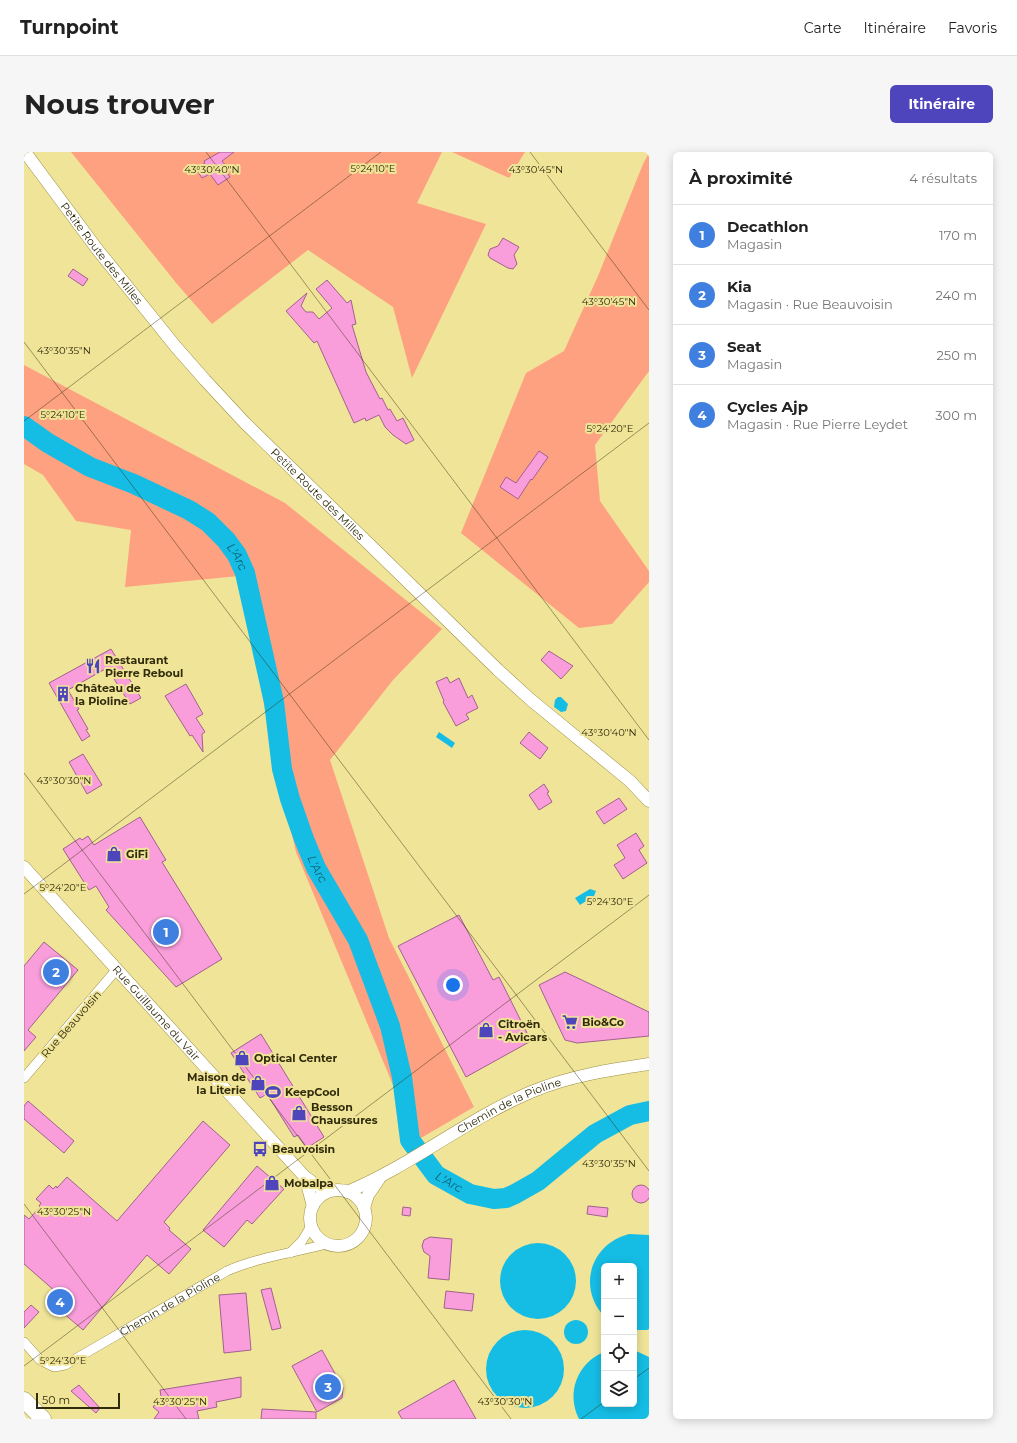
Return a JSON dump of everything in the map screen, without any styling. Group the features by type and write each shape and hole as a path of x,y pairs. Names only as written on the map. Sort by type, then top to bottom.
{"highway":[{"path":"24,1400 43,1419"}],"main road":[{"name":"Petite Route des Milles","path":"24,152 98,249 176,347 244,422 504,675 531,700 630,781 649,801"},
{"name":"Rue Guillaume du Vair","path":"24,867 305,1177 327,1192"},
{"name":"Chemin de la Pioline","path":"347,1192 382,1176 456,1132 530,1092 576,1077 649,1064"},
{"name":"Chemin de la Pioline","path":"364,1208 368,1195 382,1176"},
{"name":"Rue Guillaume du Vair","path":"305,1177 313,1206"},
{"path":"341,1190 347,1192 360,1201 364,1208 366,1214 365,1224 359,1237 352,1242 344,1246 326,1244 314,1233 311,1226 310,1219 313,1206 316,1200 327,1192 341,1190"}],"street":[{"name":"Rue Beauvoisin","path":"24,1078 117,969"},
{"path":"290,1253 302,1241 311,1226"},
{"name":"Chemin de la Pioline","path":"24,1342 40,1360 54,1367 65,1365 227,1271 261,1259 326,1244"}],"shaded area":[{"path":"71,152 442,152 417,203 486,224 412,378 393,307 308,250 212,324 177,284"},
{"path":"452,152 525,152 509,178"},
{"path":"649,153 649,371 595,445 600,501 649,571 649,582 612,624 579,628 461,533 526,373 564,351 598,276 643,164"},
{"path":"24,365 285,503 442,629 393,680 330,760 389,938 474,1107 409,1145 395,1090 296,852 275,760 239,576 125,587 131,530 76,521 43,475 24,464"}],"water":[{"path":"558,697 561,697 568,704 566,711 561,712 554,707 555,700"},
{"path":"439,732 455,743 452,748 436,737"},
{"path":"590,889 596,891 594,896 580,905 575,898"},
{"path":"629,1234 649,1235 649,1329 647,1330 637,1330 637,1263 601,1263 601,1312 596,1305 591,1292 590,1280 592,1268 597,1257 605,1247 616,1239"},
{"path":"530,1243 546,1243 559,1249 570,1260 576,1273 574,1296 559,1313 546,1319 530,1319 517,1313 502,1296 500,1289 500,1273 506,1260 523,1245"},
{"path":"571,1320 581,1320 588,1327 588,1337 581,1344 571,1344 564,1337 564,1327"},
{"path":"525,1330 540,1333 552,1342 561,1354 564,1369 561,1384 552,1396 540,1405 525,1408 510,1405 498,1396 489,1384 486,1369 489,1354 498,1342 510,1333"},
{"path":"637,1351 649,1357 649,1419 579,1419 575,1409 574,1399 576,1380 587,1363 601,1354 601,1407 637,1407"}],"building":[{"path":"220,152 234,152 222,161 228,168 225,170 230,177 218,185 210,174 202,178 196,169 205,163 204,161"},
{"path":"503,238 519,247 514,255 517,264 513,269 508,268 490,258 488,255 490,249 498,246"},
{"path":"73,269 88,279 83,286 68,276"},
{"path":"327,280 347,303 351,300 356,324 352,325 366,372 380,399 382,398 388,410 390,409 397,421 403,418 414,440 406,444 393,435 385,427 379,415 366,421 365,418 354,423 317,341 314,343 286,311 307,293 301,306 306,312 313,312 319,319 332,308 316,289"},
{"path":"539,451 548,457 518,499 500,487 506,477 516,483"},
{"name":"Château de la Pioline","path":"111,649 141,698 130,704 107,668 68,690 79,709 77,710 88,729 86,730 90,736 82,741 49,683"},
{"path":"549,651 573,666 561,679 541,660"},
{"path":"447,677 450,683 459,678 468,698 472,695 478,708 466,714 469,719 456,726 443,702 444,701 436,682"},
{"path":"186,684 203,714 196,718 205,732 202,734 203,752 192,735 190,736 165,696"},
{"path":"529,732 548,748 540,759 520,743"},
{"path":"83,754 102,785 87,794 69,762"},
{"path":"544,784 549,792 547,793 552,802 539,810 529,795"},
{"path":"619,798 627,809 604,824 596,812"},
{"path":"140,817 166,860 162,862 222,959 176,987 106,910 109,907 96,886 89,890 63,849 80,838 82,840 88,836 94,845"},
{"path":"636,833 644,846 639,850 647,863 623,879 614,865 625,858 617,845"},
{"path":"459,915 493,980 499,977 531,1041 466,1077 398,946"},
{"path":"44,942 78,970 28,1030 36,1037 24,1051 24,966"},
{"path":"565,972 649,1012 649,1036 577,1043 565,1040 539,985"},
{"path":"261,1034 324,1137 307,1148 298,1135 294,1137 267,1094 260,1098 231,1053"},
{"path":"28,1101 74,1141 64,1153 24,1119 24,1106"},
{"path":"203,1121 230,1145 164,1222 170,1228 169,1230 191,1249 169,1274 147,1255 83,1330 49,1301 56,1292 24,1264 24,1215 29,1219 40,1207 39,1206 41,1203 36,1199 49,1185 53,1189 56,1186 57,1188 67,1177 117,1221"},
{"path":"257,1166 284,1189 252,1224 247,1220 224,1247 203,1230"},
{"path":"641,1185 647,1188 650,1194 647,1200 641,1203 635,1200 632,1194 635,1188"},
{"path":"588,1206 608,1208 607,1217 587,1214"},
{"path":"403,1207 411,1208 410,1216 402,1215"},
{"path":"430,1237 452,1239 449,1280 428,1278 430,1256 424,1252 422,1246 424,1240"},
{"path":"271,1288 281,1328 272,1330 261,1290"},
{"path":"446,1291 474,1294 472,1311 444,1308"},
{"path":"246,1293 251,1350 224,1353 219,1295"},
{"path":"31,1305 39,1312 24,1328 24,1312"},
{"path":"322,1350 343,1388 342,1398 317,1412 292,1366"},
{"path":"241,1377 241,1397 216,1402 217,1407 197,1411 199,1419 154,1419 159,1412 153,1407 161,1396 160,1390"},
{"path":"454,1380 476,1419 402,1419 398,1412"},
{"path":"79,1385 100,1408 96,1413 71,1391"},
{"path":"262,1409 316,1412 316,1419 261,1419"}],"waterway":[{"name":"L'Arc","path":"24,426 48,443 90,467 134,484 189,510 208,522 226,540 237,555 245,573 274,702 282,769 290,799 316,868 358,940 390,1026 402,1077 410,1140 436,1175 470,1194 494,1199 506,1198 538,1181 595,1134 630,1115 649,1111"}],"place":[{"name":"Restaurant Pierre Reboul","path":"93,666"},
{"name":"Château de la Pioline","path":"63,694"},
{"name":"GiFi","path":"114,854"},
{"name":"Decathlon","path":"166,932"},
{"name":"Kia","path":"56,972"},
{"name":"Bio&Co","path":"570,1022"},
{"name":"Citroën - Avicars","path":"486,1030"},
{"name":"Optical Center","path":"242,1058"},
{"name":"Maison de la Literie","path":"258,1083"},
{"name":"KeepCool","path":"273,1092"},
{"name":"Besson Chaussures","path":"299,1113"},
{"name":"Beauvoisin","path":"260,1149"},
{"name":"Mobalpa","path":"272,1183"},
{"name":"Cycles Ajp","path":"60,1302"},
{"name":"Seat","path":"328,1387"}]}
